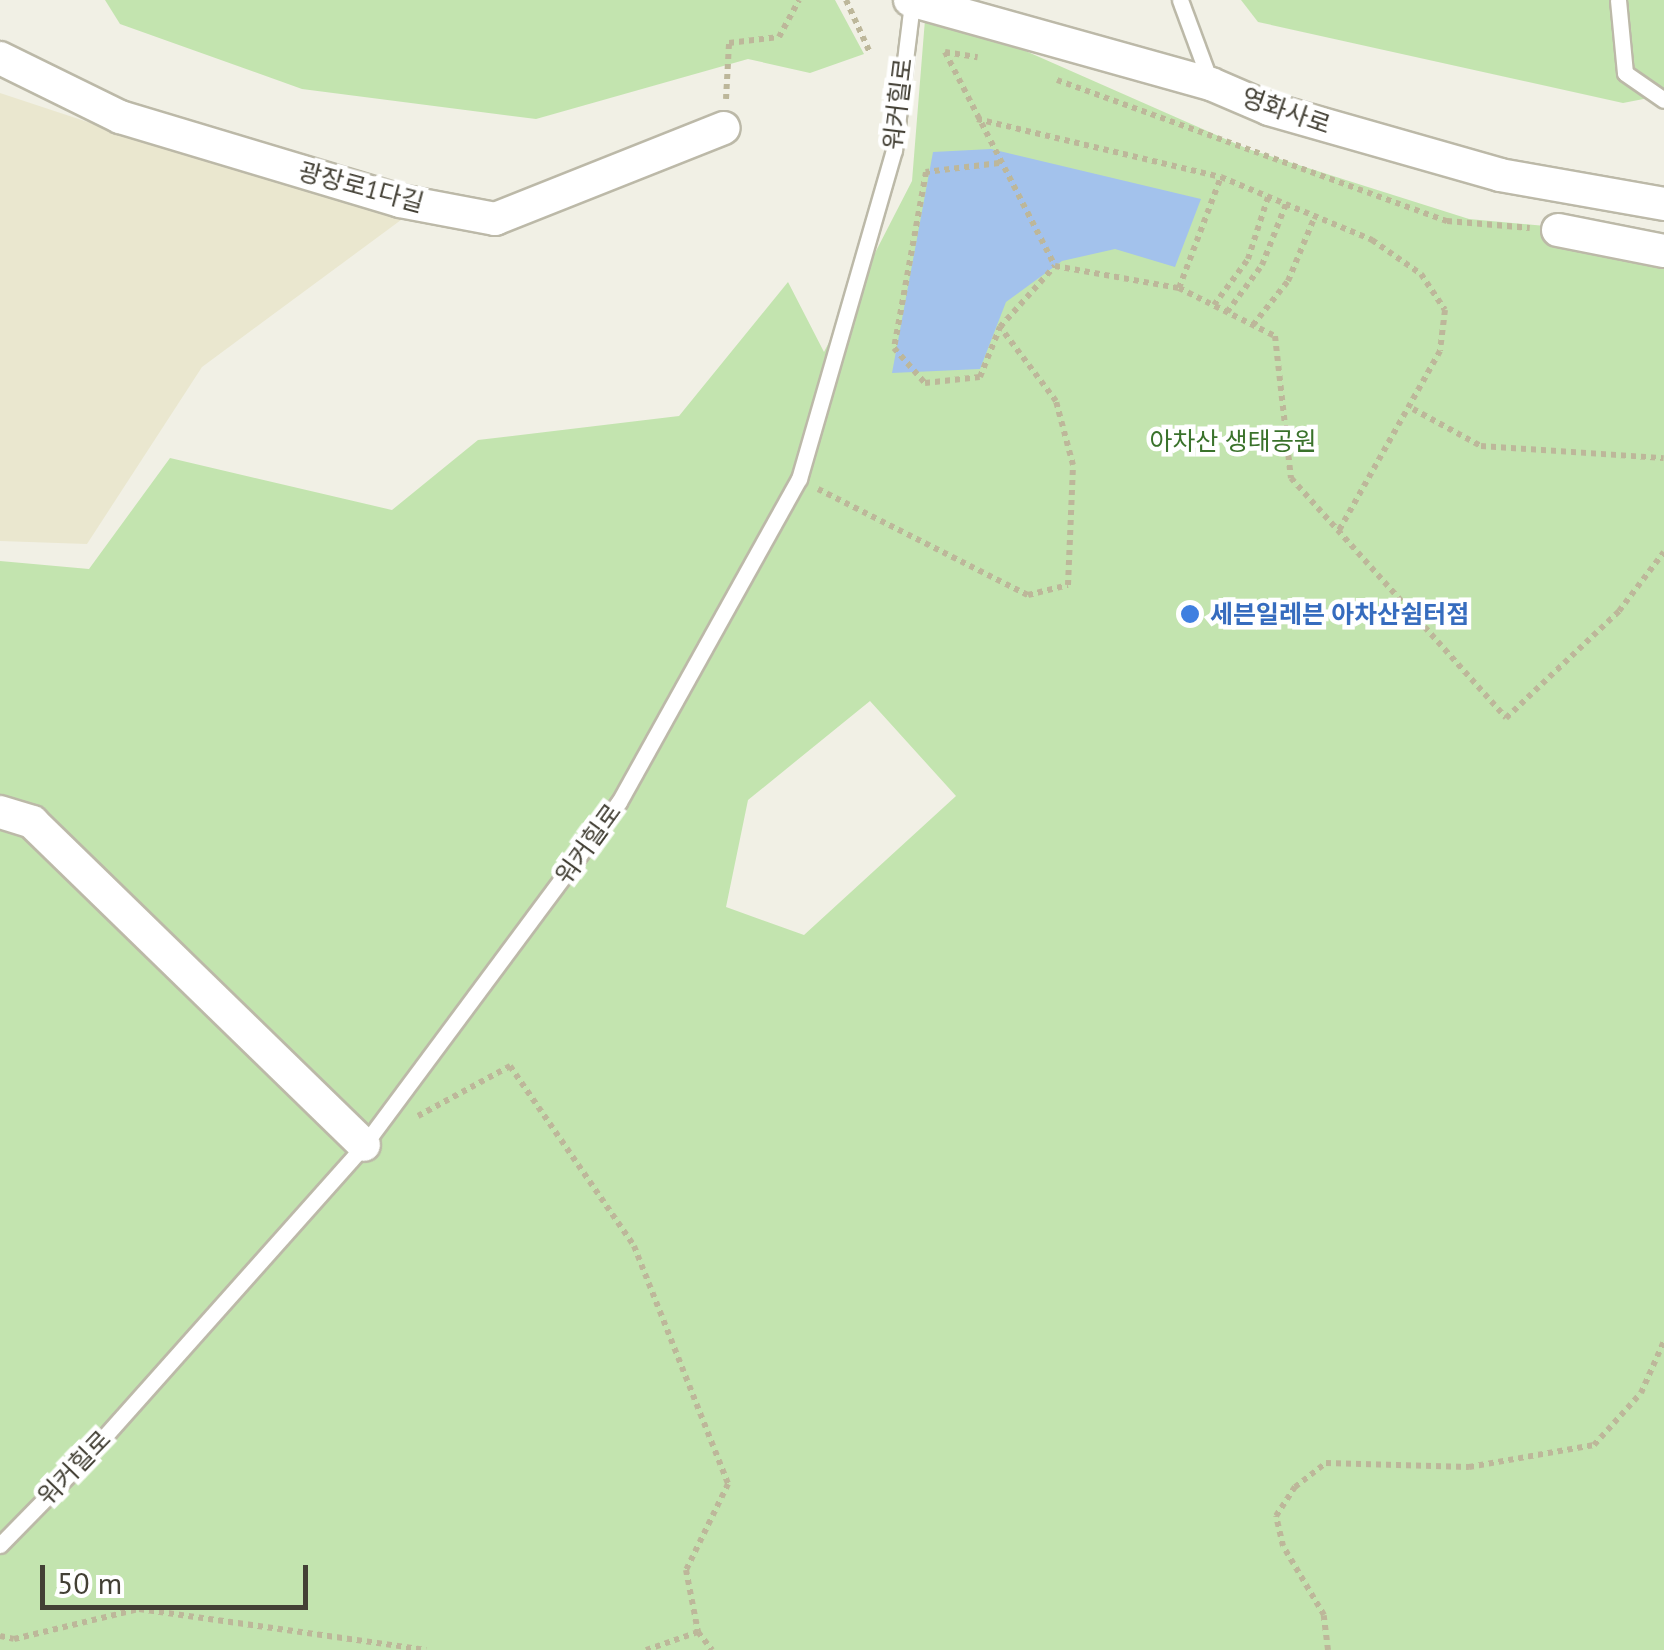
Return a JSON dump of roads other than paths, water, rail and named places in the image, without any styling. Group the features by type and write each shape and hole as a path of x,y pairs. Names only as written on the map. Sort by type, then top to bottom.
{"street":[{"name":"영화사로","path":"911,2 1211,84 1269,108 1500,174 1664,204"},
{"name":"광장로1다길","path":"0,58 120,117 400,201 496,220 724,128"},
{"path":"1558,230 1664,251"},
{"path":"0,812 32,822 364,1145"}],"lane":[{"path":"1618,0 1625,73 1664,100"},
{"name":"워커힐로","path":"0,1544 90,1454 364,1145 620,802 799,479 894,150 911,2"},
{"path":"1187,4 1211,84"}],"water":[{"path":"991,149 1201,199 1175,267 1115,249 1062,261 1006,302 980,369 892,373 933,152"}],"place":[{"name":"세븐일레븐 아차산쉼터점","path":"1190,614"}],"park label":[{"name":"아차산 생태공원","path":"1233,441"}]}
